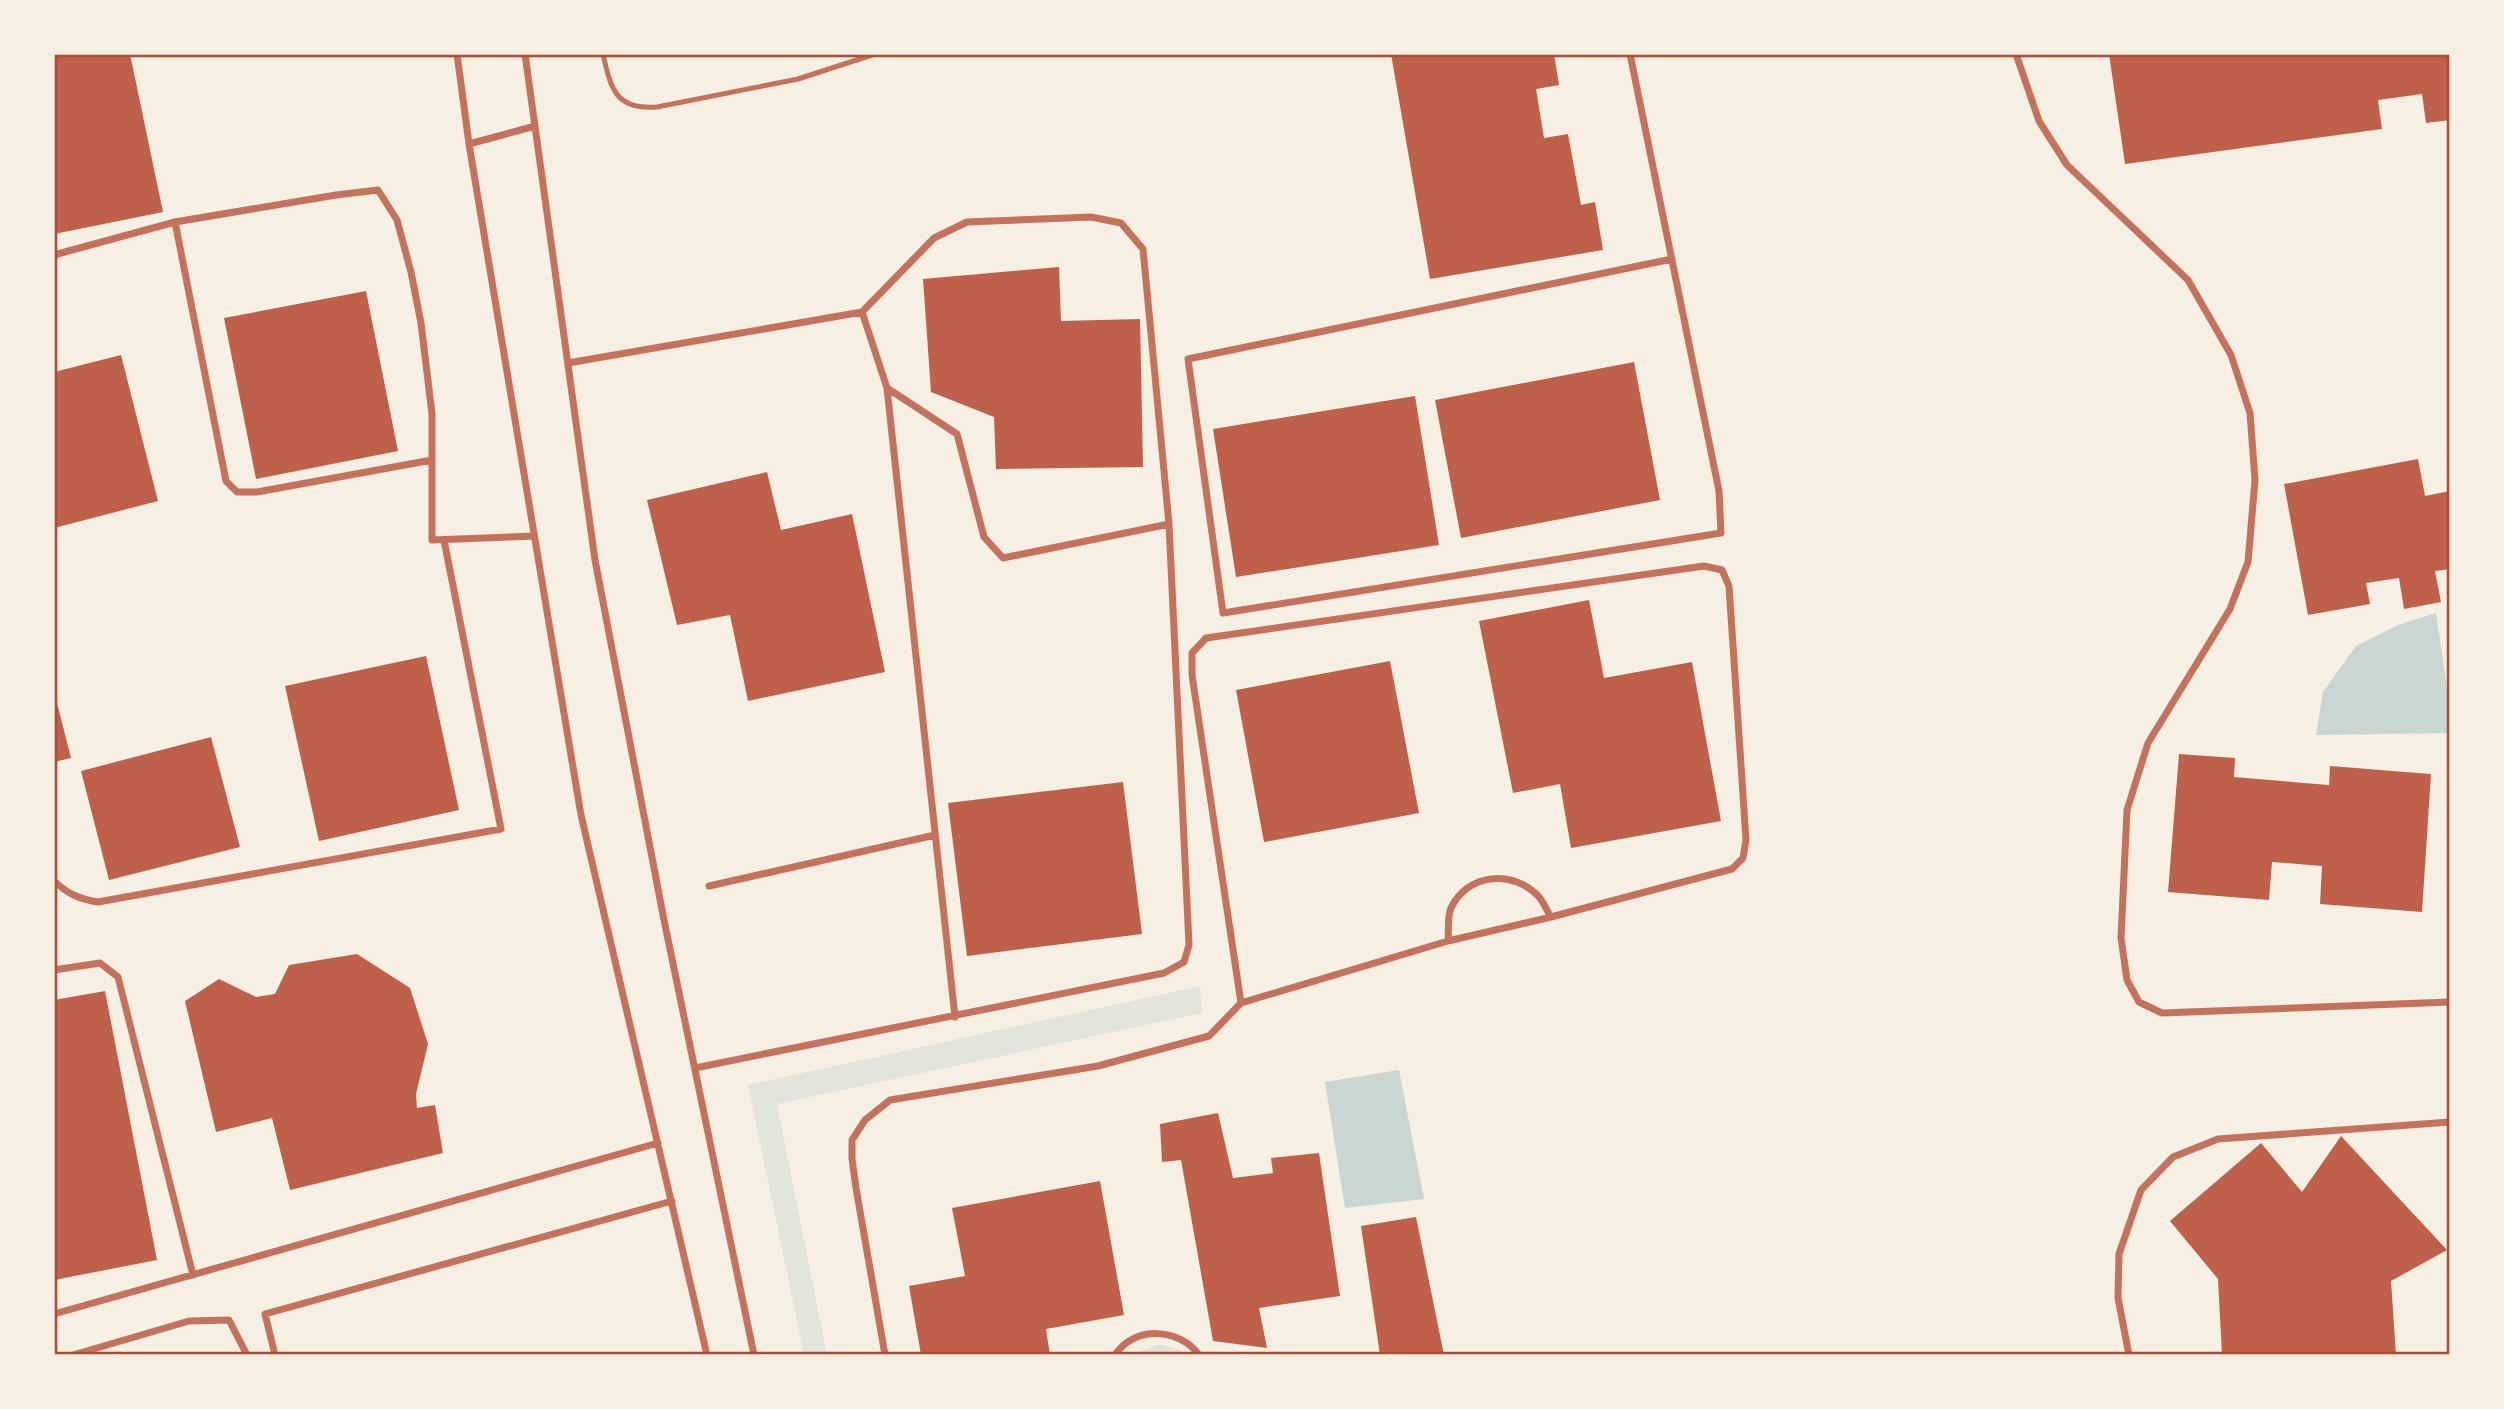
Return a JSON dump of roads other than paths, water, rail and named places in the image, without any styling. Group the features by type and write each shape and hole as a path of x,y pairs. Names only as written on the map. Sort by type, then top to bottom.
{"street":[{"path":"457,54 469,144 581,815 707,1355"},
{"path":"525,54 595,561 754,1355"},
{"path":"1630,54 1672,259 1719,491 1721,533 1223,613 1188,359 1672,259"},
{"path":"2016,54 2039,121 2067,165 2188,280 2231,355 2250,413 2255,480 2248,562 2231,609 2148,743 2127,810 2121,938 2127,980 2140,1002 2162,1013 2450,1002"},
{"path":"469,144 535,126"},
{"path":"54,255 175,222 336,194 378,190 397,220 421,323 432,414 432,540 534,536"},
{"path":"568,363 862,312 934,238 967,222 1091,216 1121,223 1143,249 1169,524 1189,946 1184,962 1164,973 695,1068"},
{"path":"175,222 226,481 237,492 257,492 432,460"},
{"path":"862,312 887,388 955,1017"},
{"path":"887,388 957,434 984,537 1003,558 1169,524"},
{"path":"54,881 80,900 98,902 501,829 444,540"},
{"path":"885,1355 852,1159 852,1140 865,1120 890,1100 1098,1066 1209,1036 1241,1003 1448,941 1732,869 1743,858 1746,841 1729,586 1722,570 1704,566 1206,638 1192,653 1192,675 1241,1003"},
{"path":"709,886 935,835"},
{"path":"1448,941 1450,910 1460,891 1492,877 1517,882 1539,897 1551,917"},
{"path":"54,970 100,963 118,978 193,1275"},
{"path":"2129,1355 2118,1298 2119,1254 2141,1190 2173,1157 2218,1139 2450,1122"},
{"path":"54,1314 658,1143"},
{"path":"275,1355 265,1314 672,1201"},
{"path":"73,1355 189,1321 229,1320 247,1355"},
{"path":"1115,1355 1118,1349 1133,1339 1149,1333 1167,1334 1183,1339 1199,1355"}],"lane":[{"path":"603,54 607,74 620,100 636,108 657,107 798,79 875,54"}]}
